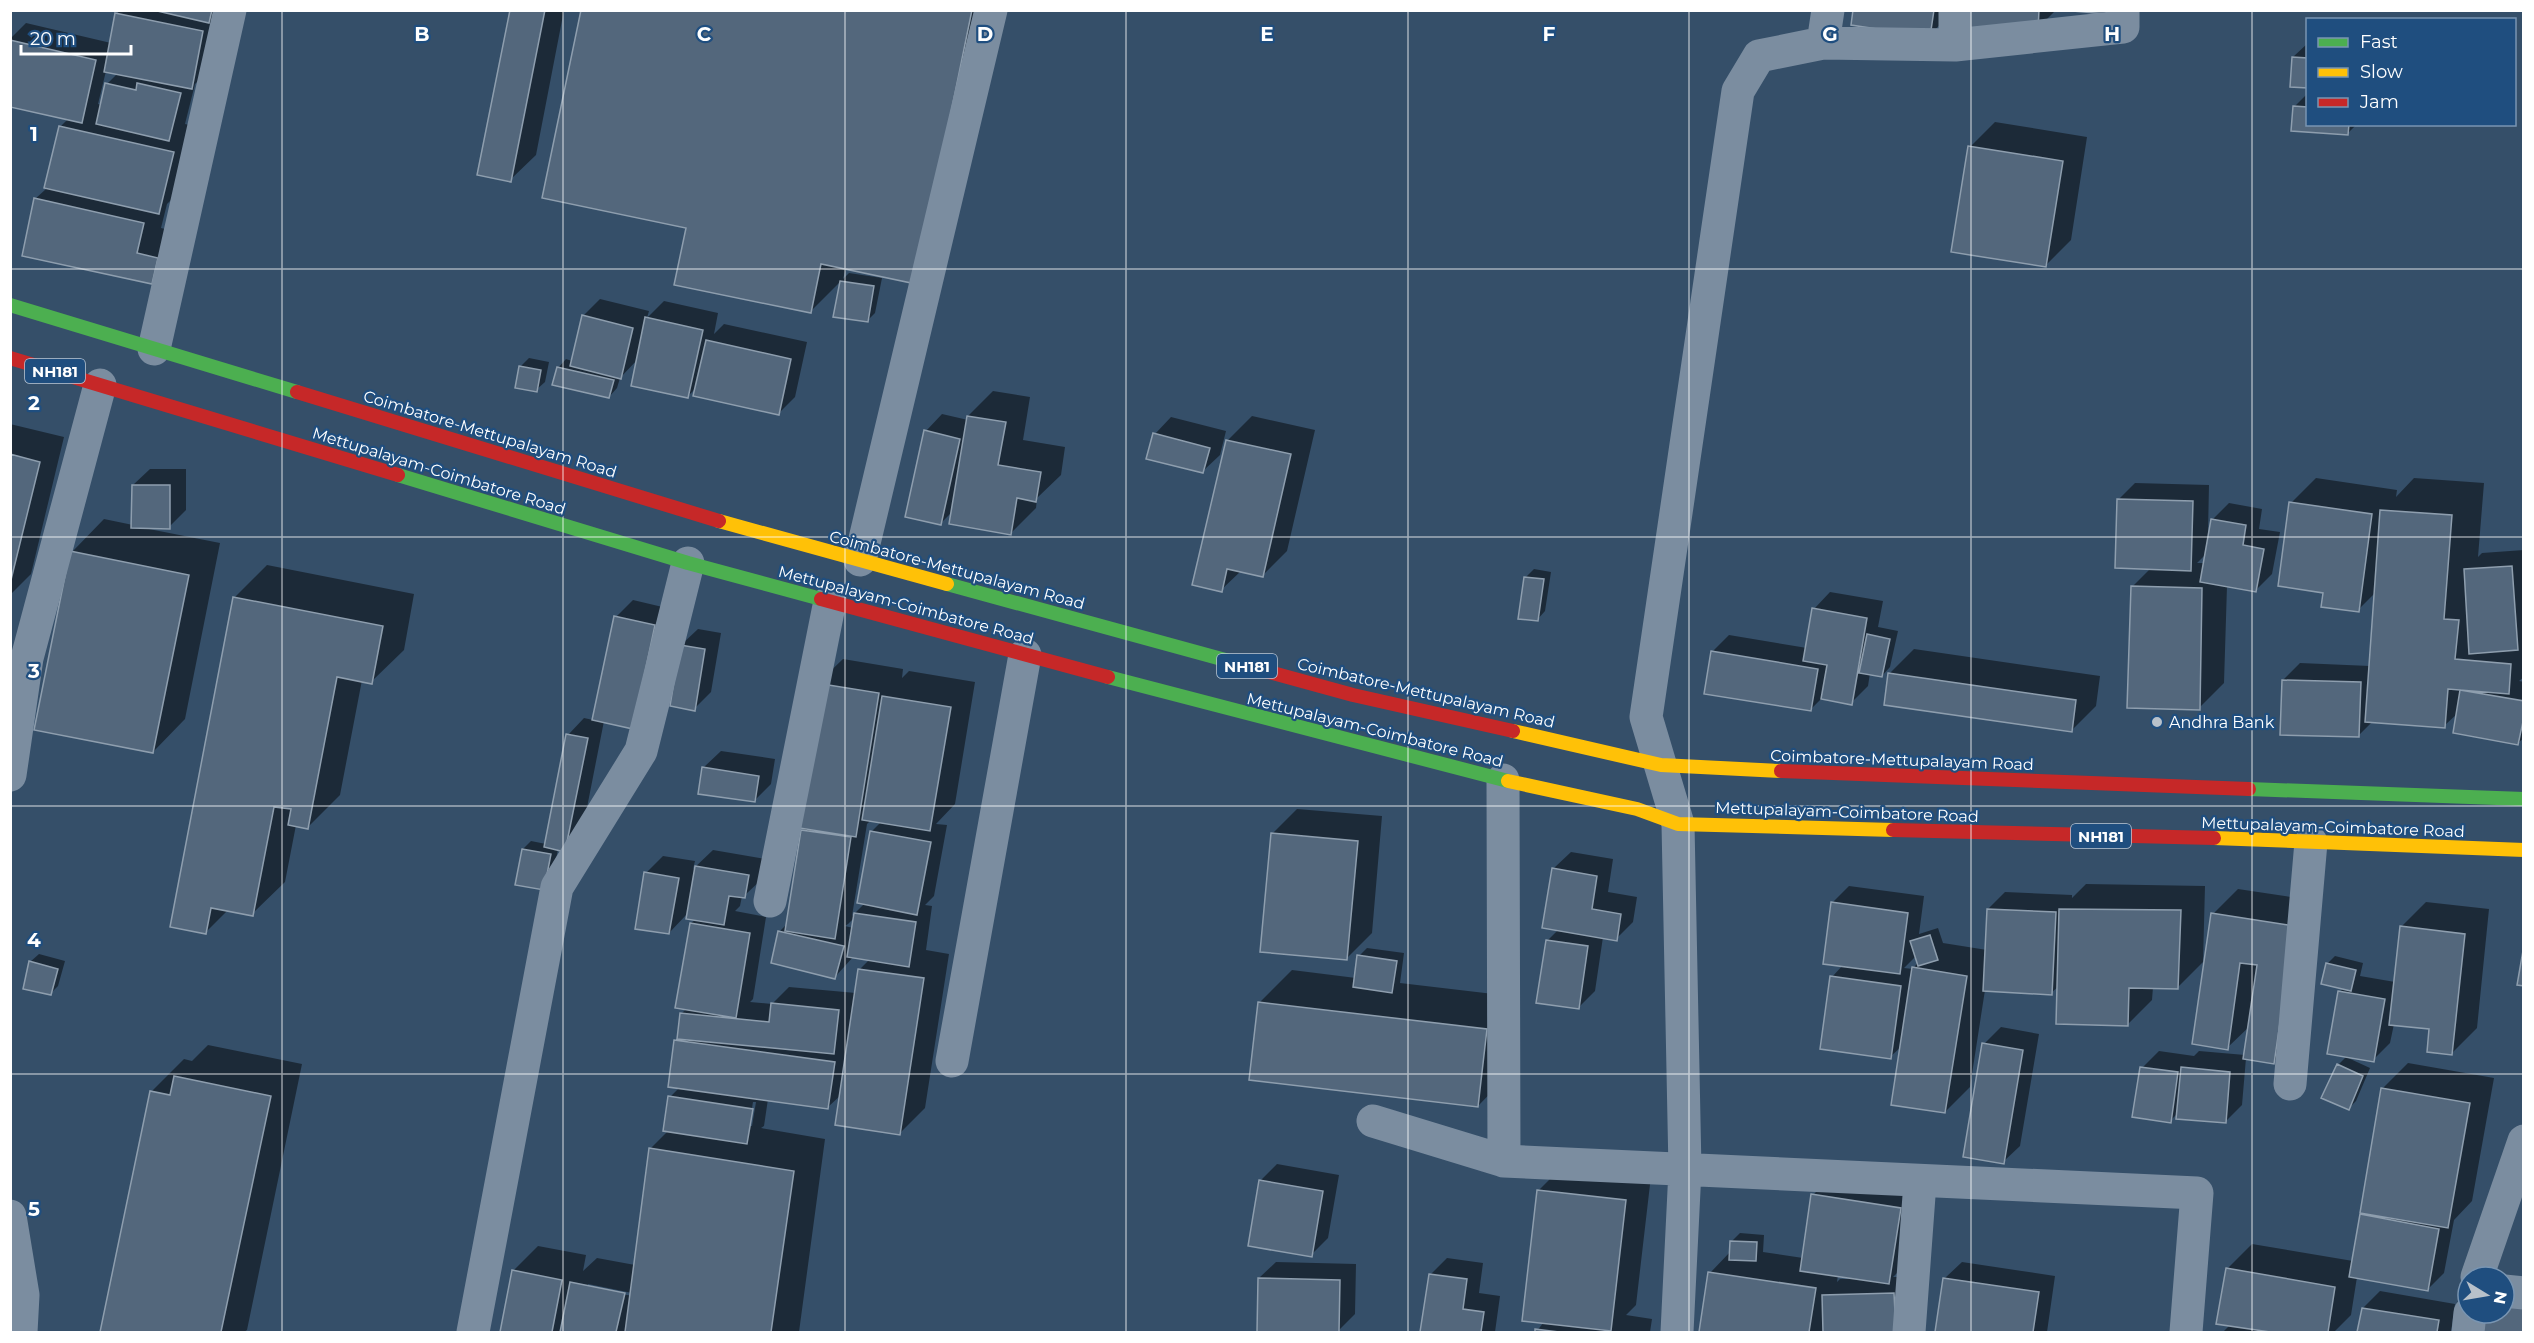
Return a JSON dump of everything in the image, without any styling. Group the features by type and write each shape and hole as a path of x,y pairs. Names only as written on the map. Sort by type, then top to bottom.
{"highway":[{"name":"Coimbatore-Mettupalayam Road","path":"10,305 735,526 1353,695 1661,765 1816,774 2523,799"},
{"name":"Mettupalayam-Coimbatore Road","path":"10,358 688,563 1025,655 1503,780 1637,809 1678,824 2523,850"}],"street":[{"path":"154,349 230,10"},
{"path":"860,560 991,10"},
{"path":"1822,43 1828,10"},
{"path":"1955,10 1955,45"},
{"path":"1677,1332 1685,1170 1678,824 1646,717 1738,92 1759,56 1822,43 1955,45 2123,27 2123,10"},
{"path":"10,775 17,675 27,658 99,385"},
{"path":"473,1332 557,887 641,751 688,563"},
{"path":"770,901 830,601"},
{"path":"952,1062 1025,655"},
{"path":"1503,780 1504,1161"},
{"path":"2290,1084 2311,842"},
{"path":"1373,1121 1504,1161 1920,1182 2198,1193 2186,1332"},
{"path":"2481,1265 2523,1141"},
{"path":"1910,1332 1920,1182"},
{"path":"10,1216 23,1296 21,1332"}],"building":[{"path":"153,10 212,10 209,23"},
{"path":"510,10 545,10 511,182 477,175"},
{"path":"581,10 972,10 916,284 821,264 811,313 674,285 686,228 542,198"},
{"path":"1853,10 1934,10 1930,37 1851,25"},
{"path":"1969,10 2039,10 2038,30 1968,28"},
{"path":"2061,10 2107,10 2106,14"},
{"path":"115,13 203,31 192,89 104,72"},
{"path":"10,40 96,60 82,123 10,107"},
{"path":"2292,57 2306,58 2306,88 2290,87"},
{"path":"105,83 136,90 137,83 181,93 169,141 96,124"},
{"path":"2293,106 2306,107 2306,126 2349,126 2348,135 2291,131"},
{"path":"59,126 174,152 159,214 44,188"},
{"path":"1968,146 2063,161 2046,267 1951,252"},
{"path":"34,198 144,223 137,253 158,258 152,284 22,256"},
{"path":"840,281 874,286 868,322 833,317"},
{"path":"582,315 633,328 621,379 570,366"},
{"path":"645,317 703,330 688,398 631,386"},
{"path":"706,340 791,359 779,415 693,396"},
{"path":"519,366 541,370 537,392 515,388"},
{"path":"557,367 614,380 609,398 552,385"},
{"path":"967,416 1006,422 998,465 1041,472 1036,502 1017,498 1011,535 949,524"},
{"path":"924,430 960,439 941,525 905,517"},
{"path":"1153,433 1210,448 1203,473 1146,459"},
{"path":"1226,440 1291,454 1263,577 1227,569 1222,592 1192,585"},
{"path":"10,454 40,462 10,584"},
{"path":"132,485 170,485 170,529 131,528"},
{"path":"2117,499 2193,501 2191,571 2115,568"},
{"path":"2289,502 2372,514 2359,612 2321,607 2323,593 2278,586"},
{"path":"2380,510 2452,515 2444,619 2459,620 2455,659 2511,664 2509,694 2448,689 2445,728 2365,722"},
{"path":"2211,519 2246,525 2243,545 2264,549 2256,592 2200,582"},
{"path":"70,551 189,575 153,753 34,730"},
{"path":"2512,566 2518,650 2469,654 2464,569"},
{"path":"1524,577 1544,579 1538,621 1518,619"},
{"path":"2131,586 2202,588 2200,710 2127,708"},
{"path":"233,597 383,626 372,684 337,677 308,829 288,825 291,809 274,807 253,916 211,908 206,934 170,927"},
{"path":"1812,608 1867,618 1852,705 1821,699 1827,665 1803,661"},
{"path":"614,616 655,625 633,729 592,720"},
{"path":"1867,634 1890,639 1882,677 1859,673"},
{"path":"680,645 705,649 695,711 670,706"},
{"path":"1711,651 1818,669 1811,711 1704,694"},
{"path":"1888,673 2076,700 2072,732 1884,705"},
{"path":"2282,680 2361,682 2359,737 2280,735"},
{"path":"816,683 879,693 856,837 793,827"},
{"path":"2460,690 2524,701 2524,717 2518,745 2453,733"},
{"path":"882,696 951,707 930,831 862,820"},
{"path":"566,734 588,738 565,852 544,847"},
{"path":"702,767 759,776 755,802 698,794"},
{"path":"801,830 851,837 835,939 785,931"},
{"path":"870,831 931,842 917,915 857,903"},
{"path":"1271,833 1358,841 1347,960 1260,952"},
{"path":"522,849 551,854 544,890 515,885"},
{"path":"695,866 749,875 745,898 729,896 724,925 686,919"},
{"path":"1552,868 1597,876 1592,909 1621,914 1617,941 1542,928"},
{"path":"644,872 679,878 669,934 635,929"},
{"path":"1831,902 1908,913 1900,974 1823,964"},
{"path":"1987,909 2056,912 2052,995 1983,991"},
{"path":"2059,909 2181,910 2178,989 2129,988 2128,1026 2056,1024"},
{"path":"854,913 916,922 909,967 847,957"},
{"path":"2211,913 2294,926 2274,1064 2243,1059 2257,965 2240,963 2228,1050 2192,1044"},
{"path":"690,923 750,933 736,1018 675,1008"},
{"path":"2400,926 2465,934 2452,1055 2427,1052 2429,1029 2389,1025"},
{"path":"778,931 844,946 835,979 771,963"},
{"path":"1930,935 1938,960 1918,966 1910,941"},
{"path":"1546,940 1588,946 1579,1009 1536,1003"},
{"path":"2524,945 2524,986 2517,985"},
{"path":"1357,955 1397,961 1392,993 1353,987"},
{"path":"29,961 58,969 51,995 23,989"},
{"path":"2326,963 2356,970 2351,991 2321,984"},
{"path":"1912,967 1967,976 1945,1113 1891,1105"},
{"path":"858,969 924,978 900,1135 835,1125"},
{"path":"1830,976 1901,986 1891,1059 1820,1049"},
{"path":"2338,991 2385,999 2374,1062 2327,1054"},
{"path":"1258,1002 1487,1029 1478,1107 1249,1080"},
{"path":"771,1003 839,1010 834,1054 677,1039 680,1013 769,1022"},
{"path":"674,1040 835,1062 828,1109 668,1087"},
{"path":"1982,1043 2023,1050 2004,1164 1963,1157"},
{"path":"2337,1064 2363,1076 2349,1110 2321,1098"},
{"path":"2140,1067 2178,1072 2171,1123 2132,1117"},
{"path":"2181,1067 2230,1072 2226,1123 2176,1119"},
{"path":"174,1076 271,1096 221,1332 100,1332 150,1091 170,1095"},
{"path":"2381,1088 2470,1103 2448,1228 2360,1213"},
{"path":"668,1096 753,1109 747,1144 663,1131"},
{"path":"649,1148 794,1171 771,1332 625,1332"},
{"path":"1259,1180 1323,1191 1312,1257 1248,1246"},
{"path":"1537,1190 1626,1200 1611,1331 1522,1321"},
{"path":"1811,1194 1901,1208 1889,1284 1800,1271"},
{"path":"2360,1214 2439,1229 2428,1291 2349,1277"},
{"path":"1730,1241 1757,1242 1756,1261 1729,1260"},
{"path":"2226,1268 2335,1287 2328,1332 2270,1332 2216,1324"},
{"path":"512,1270 562,1280 552,1332 500,1332"},
{"path":"1708,1272 1816,1288 1809,1332 1699,1332"},
{"path":"1429,1274 1467,1279 1463,1309 1484,1312 1481,1332 1420,1332"},
{"path":"1258,1278 1340,1280 1339,1332 1257,1332"},
{"path":"1943,1278 2039,1292 2033,1332 1935,1332"},
{"path":"570,1282 625,1293 616,1332 560,1332"},
{"path":"1894,1293 1896,1332 1823,1332 1822,1295"},
{"path":"2516,1303 2524,1304 2524,1332 2477,1332 2478,1325 2516,1325"},
{"path":"2362,1308 2439,1320 2437,1332 2357,1332"},
{"path":"1535,1329 1559,1332 1535,1332"}],"traffic: fast":[{"path":"10,305 297,392"},
{"path":"398,475 688,563 821,599"},
{"path":"947,584 1229,661"},
{"path":"1108,677 1508,781"},
{"path":"2249,789 2524,799"}],"traffic: slow":[{"path":"719,521 947,584"},
{"path":"1513,731 1661,765 1781,771"},
{"path":"1508,781 1637,809 1678,824 1893,830"},
{"path":"2214,838 2524,850"}],"traffic: jam":[{"path":"10,358 398,475"},
{"path":"297,392 719,521"},
{"path":"821,599 1108,677"},
{"path":"1229,661 1353,695 1513,731"},
{"path":"1781,771 2249,789"},
{"path":"1893,830 2214,838"}],"place":[{"name":"Andhra Bank","path":"2157,722"}]}
